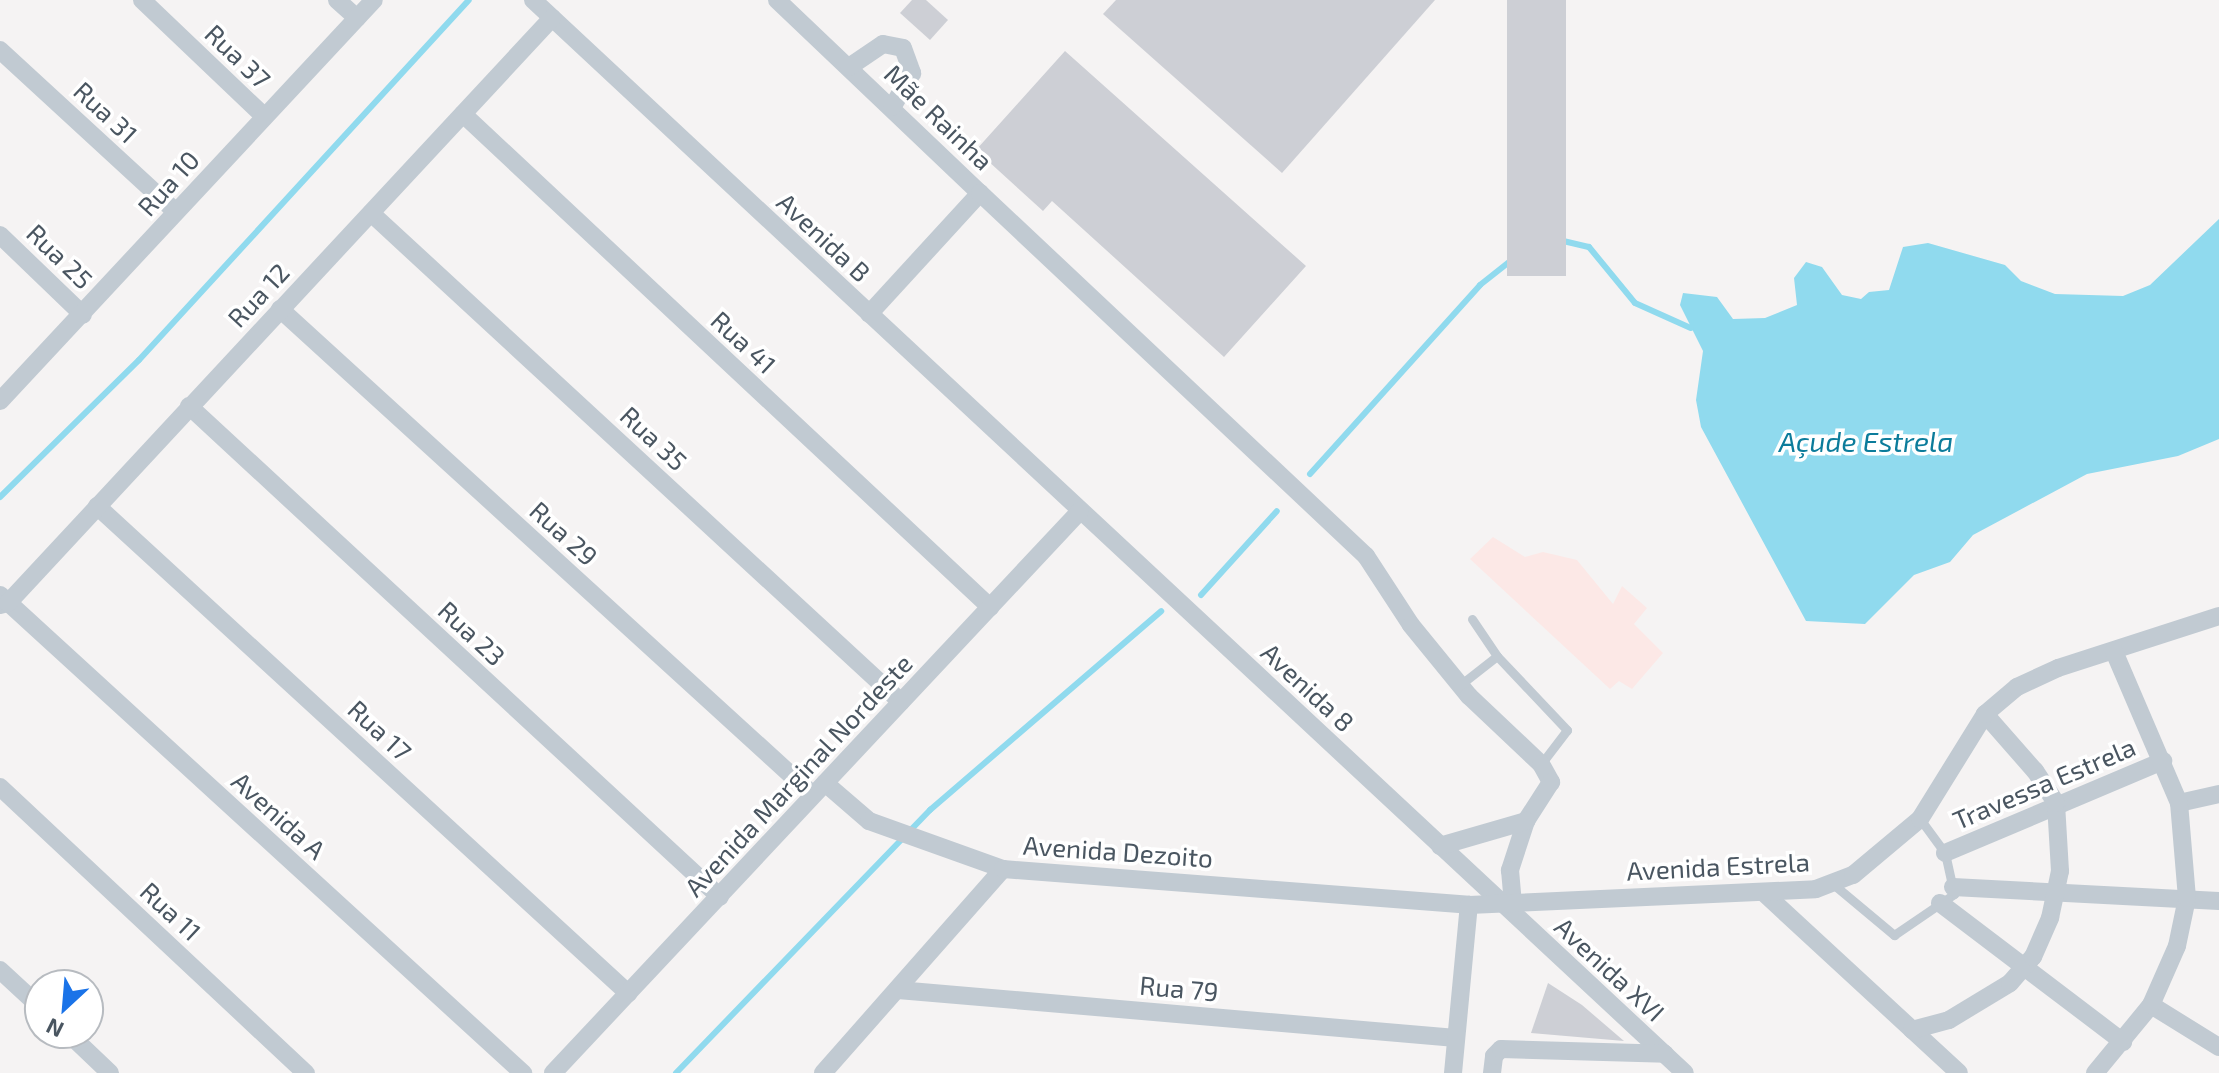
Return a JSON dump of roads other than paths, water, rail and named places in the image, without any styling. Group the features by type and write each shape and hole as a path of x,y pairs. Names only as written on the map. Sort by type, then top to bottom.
{"street":[{"name":"Rua 37","path":"142,0 264,116"},
{"path":"337,0 357,18"},
{"name":"Rua 10","path":"0,401 374,0"},
{"name":"Avenida B","path":"533,0 1080,511"},
{"name":"Mãe Rainha","path":"777,0 980,193 869,314"},
{"name":"Rua 12","path":"3,601 97,506 552,18"},
{"path":"849,67 883,44 903,48 912,73 892,107"},
{"name":"Rua 31","path":"0,50 176,212"},
{"name":"Rua 41","path":"463,114 990,607"},
{"path":"980,193 1366,556 1411,625 1460,685 1541,764 1551,782 1526,821 1510,870 1507,902"},
{"name":"Rua 35","path":"371,213 901,702"},
{"name":"Rua 25","path":"0,235 83,315"},
{"name":"Rua 29","path":"280,309 819,789 869,821 1003,869"},
{"name":"Rua 23","path":"189,406 720,897"},
{"name":"Rua 17","path":"97,506 628,993"},
{"name":"Avenida Marginal Nordeste","path":"553,1073 1080,511"},
{"name":"Avenida 8","path":"1080,511 1440,846 1507,902"},
{"name":"Avenida A","path":"3,601 523,1073"},
{"name":"Avenida Estrela","path":"1507,902 1764,893 1833,884 1869,863 1920,819 1985,714 2031,679 2219,616"},
{"path":"2095,1073 2151,1005 2177,946 2187,898 2179,803 2114,651"},
{"path":"1912,1030 1949,1020 1995,995 2025,968 2047,928 2056,890 2060,849 2056,803 2027,761 1985,714"},
{"name":"Travessa Estrela","path":"1945,853 2056,803 2163,761"},
{"name":"Rua 11","path":"0,787 306,1073"},
{"path":"2179,803 2219,794"},
{"path":"1440,846 1526,821"},
{"name":"Avenida Dezoito","path":"823,1073 1003,869 1469,905 1507,902"},
{"path":"1953,887 2056,890 2219,901"},
{"path":"1764,893 1959,1073"},
{"name":"Avenida XVI","path":"1507,902 1685,1073"},
{"path":"1940,903 2123,1042"},
{"path":"1453,1073 1469,905"},
{"path":"0,970 24,992"},
{"name":"Rua 79","path":"898,990 1456,1038"},
{"path":"2151,1005 2219,1047"},
{"path":"85,1049 110,1073"},
{"path":"1492,1073 1499,1049 1665,1054"}],"lane":[{"path":"1472,619 1497,656 1567,730 1541,764"},
{"path":"1460,685 1497,656"},
{"path":"1833,884 1894,935 1954,894 1945,853 1920,819"}],"water":[{"name":"Açude Estrela","path":"2219,219 2219,439 2178,456 2087,474 1973,535 1950,562 1914,575 1865,624 1806,621 1701,427 1696,400 1703,351 1680,305 1683,293 1717,297 1733,319 1765,318 1797,305 1794,278 1806,262 1822,267 1842,295 1861,299 1869,292 1889,290 1903,247 1928,243 2005,265 2021,281 2055,294 2123,296 2150,285"}],"waterway":[{"path":"0,497 139,360 469,0"},
{"path":"1310,474 1480,285 1542,236 1589,247 1635,303 1691,328"},
{"path":"1201,595 1277,511"},
{"path":"676,1073 930,810 1161,611"}]}
